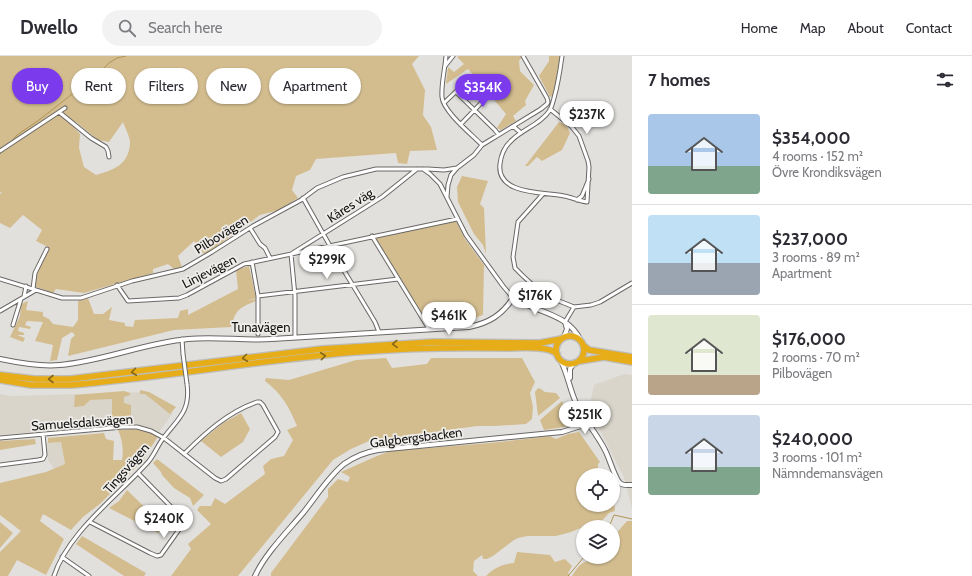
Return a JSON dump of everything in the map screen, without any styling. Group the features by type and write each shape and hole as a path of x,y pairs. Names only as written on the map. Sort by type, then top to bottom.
{"highway":[{"path":"0,375 35,379 70,379 356,346 433,342 540,344 573,336 589,350 632,357"},
{"path":"557,354 557,346 562,338"},
{"path":"577,362 583,355 582,344"},
{"path":"0,380 30,385 71,386 324,355 475,347 540,348 551,350 567,364 604,357 632,362"}],"street":[{"path":"446,56 442,94 444,103 449,112 482,145"},
{"path":"445,66 453,56"},
{"path":"447,197 449,178 456,168 472,157 482,145 547,104 548,101 523,56"},
{"path":"550,109 577,132 588,161 590,178 587,202 574,200 564,196 543,194 511,186 501,176 500,164 505,149 513,138 536,123 550,109 559,79 562,56"},
{"path":"444,103 469,79"},
{"path":"456,92 498,134"},
{"path":"461,124 486,98"},
{"path":"0,151 65,108"},
{"path":"59,112 91,138 106,147 109,157"},
{"path":"513,126 521,133"},
{"name":"Pilbovägen","path":"0,279 62,298 73,299 92,295 141,278 183,269 303,198 321,185 363,171 376,169 444,170 456,168"},
{"name":"Kåres väg","path":"291,254 387,193 417,169"},
{"path":"423,169 440,184 469,240 513,298 519,302 554,315 565,322 578,333 582,344"},
{"path":"574,200 577,200 582,196 590,178"},
{"path":"543,194 518,222 513,257 515,268 535,289 544,295 574,307 591,306 607,299 632,283"},
{"path":"303,198 375,322 379,332"},
{"name":"Linjevägen","path":"117,286 129,301 179,298 241,266 252,262 457,219"},
{"path":"250,228 260,244 265,248 270,258"},
{"path":"372,236 429,329"},
{"path":"0,311 23,298 35,289 35,273 47,249"},
{"path":"291,254 295,292 295,338"},
{"path":"252,262 258,296 258,334"},
{"path":"258,296 398,279"},
{"path":"13,325 26,286"},
{"name":"Tunavägen","path":"0,359 20,363 60,365 85,362 150,345 182,339 220,337 271,339 295,338 469,327 480,325 497,317 513,298"},
{"path":"562,338 567,329 565,322 574,307"},
{"name":"Tingsvägen","path":"54,576 62,557 80,533 153,456 164,438 182,415 187,396 187,384 182,339"},
{"path":"562,361 570,382 574,399 587,424 604,448 616,478 619,483 624,485 632,485"},
{"path":"570,382 570,369 577,362"},
{"name":"Samuelsdalsvägen","path":"0,438 131,426 148,430 164,438 184,454 215,478 223,481 275,437 278,432 263,405 258,402 224,419 184,454"},
{"name":"Galgbergsbacken","path":"255,576 273,550 337,471 350,460 359,455 378,450 562,432 587,424"},
{"path":"0,465 43,459 45,455 42,434"},
{"path":"90,522 150,553 157,556 161,555 183,524 183,519 138,473"},
{"path":"62,557 89,576"}],"shaded area":[{"path":"0,56 419,56 412,64 425,90 423,115 431,127 437,150 410,151 407,164 398,163 396,153 316,159 310,170 296,176 292,190 298,198 279,210 260,215 205,255 194,241 178,256 182,267 174,269 168,264 153,269 153,273 84,293 56,289 53,293 31,285 48,247 36,241 42,230 23,215 10,228 0,223 0,194 2,193 0,192","holes":["76,122 98,140 109,142 123,122 130,143 127,157 114,168 96,175 84,167 79,148 80,134 72,125"]},
{"path":"549,56 560,56 555,87 552,96 550,97 539,76 549,61"},
{"path":"457,57 522,57 519,61 520,71 534,85 525,101 526,105 513,116 516,121 501,130 497,128 506,114 468,69 446,84 448,67 454,72 464,64"},
{"path":"559,122 566,125 570,133 562,150 542,161 537,157 528,166 525,166"},
{"path":"462,176 488,181 480,204 484,208 486,254 483,245 474,234 458,202 457,187"},
{"path":"456,221 465,239 484,265 483,315 471,319 428,323 376,239 378,236"},
{"path":"249,266 256,298 246,301 255,299 256,301 241,308 236,313 231,327 174,330 68,356 71,339 75,335 72,332 62,338 57,360 50,361 53,345 35,341 43,322 27,321 25,325 31,327 30,329 19,327 18,331 24,333 24,335 17,335 25,338 23,342 10,337 20,316 21,304 28,301 26,310 43,312 43,316 49,319 53,324 73,327 78,320 78,301 88,298 94,314 103,314 112,307 109,320 125,323 125,326 133,327 135,320 178,318 180,311 188,309 188,315 238,289 236,270"},
{"path":"386,358 392,368 427,364 431,358 522,358 535,382 530,393 533,407 532,419 526,424 477,426 369,441 351,449 333,460 238,576 171,576 191,549 188,544 211,524 197,510 200,506 211,506 215,498 225,504 265,474 263,466 271,459 284,456 293,440 287,430 297,426 294,419 280,396 265,381 266,378 289,380 356,360"},
{"path":"624,374 632,375 632,509 620,468 589,408 594,385"},
{"path":"538,388 545,392 556,393 560,398 538,416 535,392"},
{"path":"140,390 149,392 176,407 170,414 145,394 140,394"},
{"path":"124,391 130,393 130,395 124,397 124,403 131,405 131,423 112,426 112,399 90,400 84,406 74,407 75,395"},
{"path":"145,392 173,413 159,432 130,424 0,435 0,394 11,396"},
{"path":"562,401 573,423 564,427 544,430 540,420"},
{"path":"241,413 250,429 243,442 221,457 201,441 223,423"},
{"path":"118,430 143,430 156,435 157,438 143,460 101,503 83,517 71,530 43,514 40,521 64,539 46,575 17,560 8,576 0,576 0,552 21,531 0,515 0,483 46,472 65,464 61,442 48,443 48,438 104,433 106,439 114,441 113,460 122,460 123,452 121,437"},
{"path":"579,432 600,462 598,464 598,468 576,468 576,512 612,512 603,520 576,520 576,530 556,536 528,536 518,538 493,556 483,559 482,555 474,561 473,571 478,576 271,576 271,573 328,497 328,489 338,479 348,482 350,477 341,472 391,451 490,443 550,436 556,439 568,434"},
{"path":"35,439 36,444 0,450 0,441"},
{"path":"61,442 65,464 54,469 48,460 46,443"},
{"path":"157,459 204,495 193,506 190,498 174,488 162,475 153,463"},
{"path":"127,490 164,526 158,533 109,508 119,501"},
{"path":"627,521 632,521 632,576 572,576 582,564 620,564 620,529"},
{"path":"0,522 13,533 0,548"},
{"path":"82,536 146,573 144,576 124,576 76,544"},
{"path":"517,552 550,555 555,562 565,559 572,566 568,573 570,576 486,576 498,567 514,563"}],"waterway":[{"path":"11,142 17,135 39,120 99,73 109,63 117,58 126,56"},
{"path":"0,154 3,151"},
{"path":"612,520 614,515 632,519"},
{"path":"568,576 578,564"}]}
